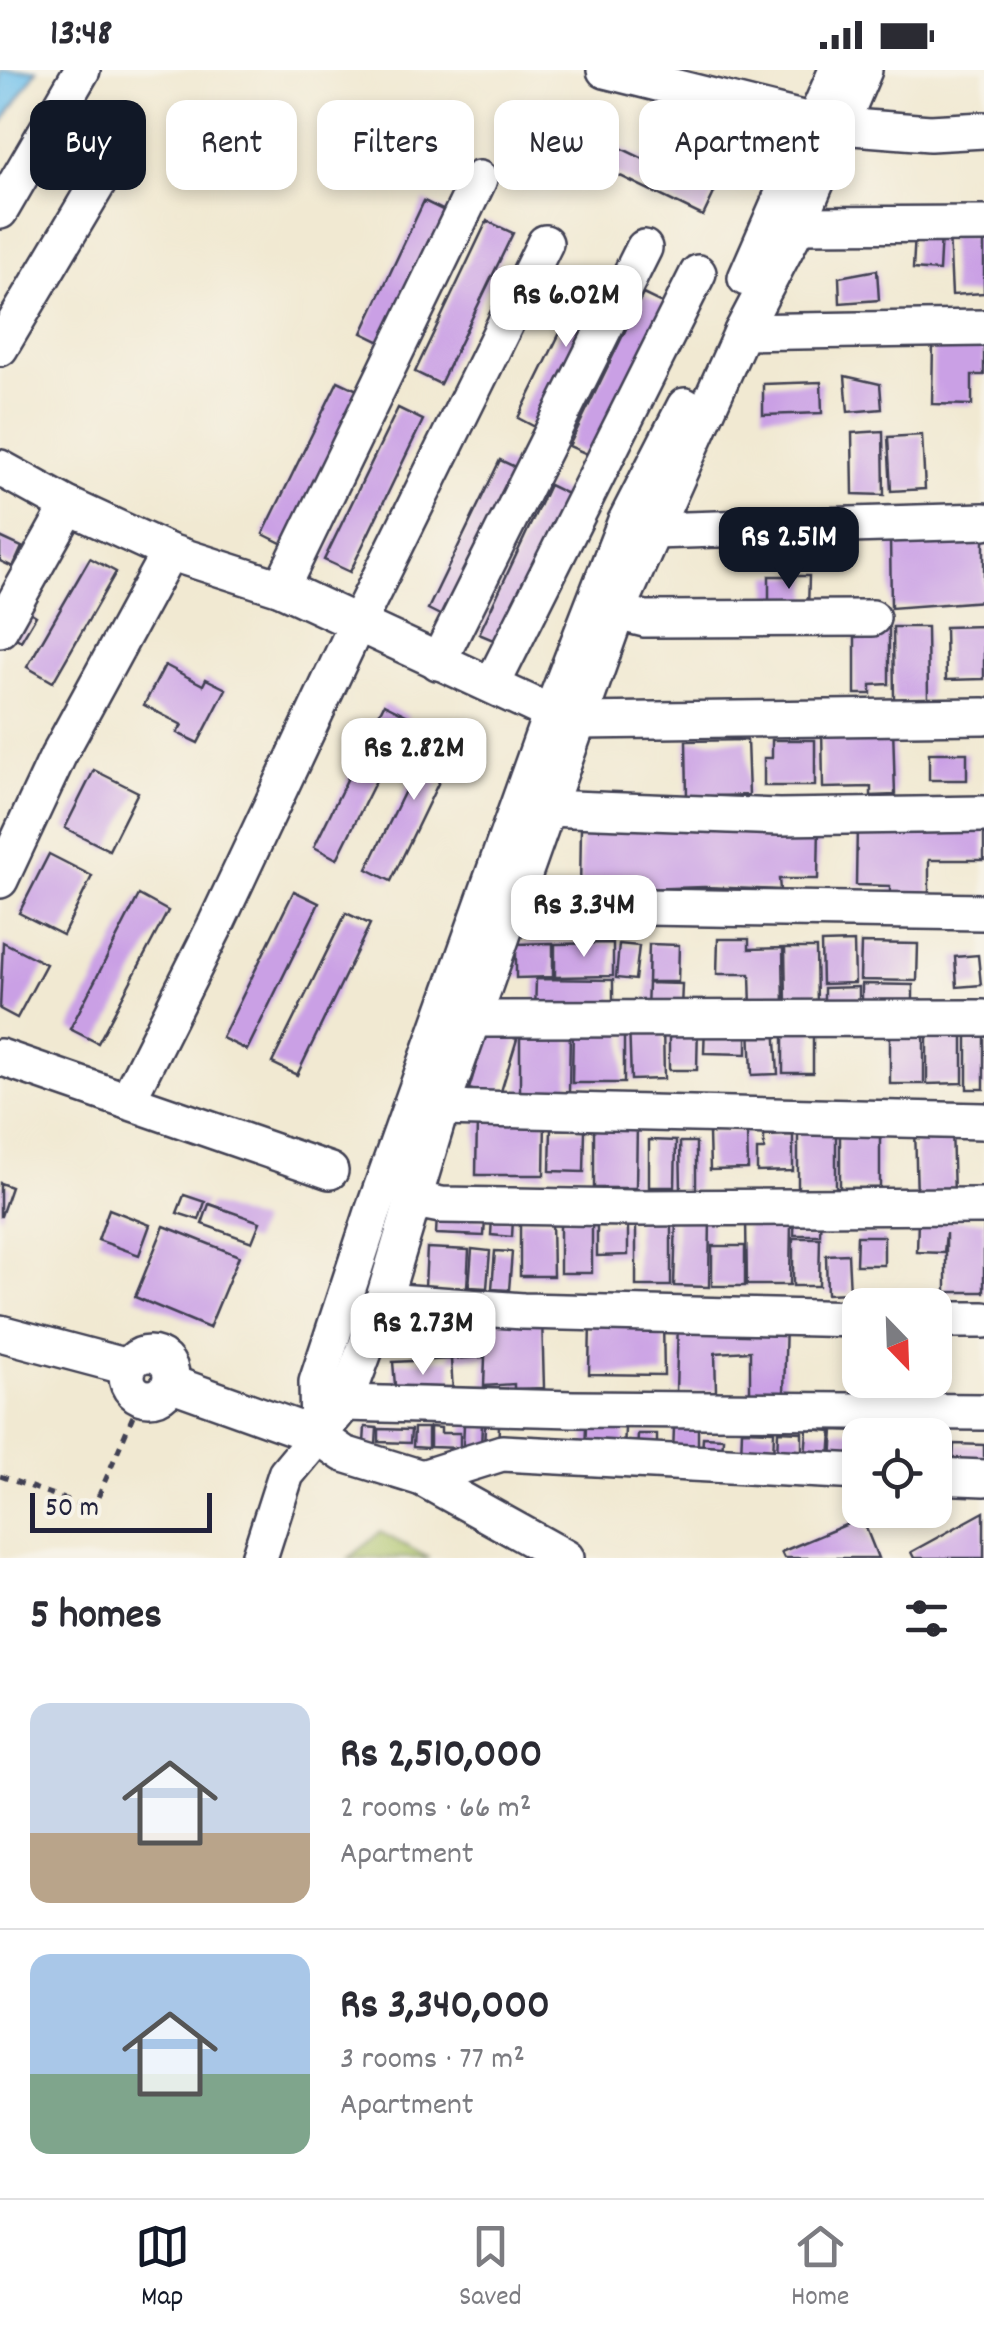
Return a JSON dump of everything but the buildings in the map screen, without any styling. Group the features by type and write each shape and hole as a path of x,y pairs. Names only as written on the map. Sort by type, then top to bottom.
{"street":[{"path":"0,211 82,70"},
{"path":"605,70 728,100"},
{"path":"832,100 838,70"},
{"path":"843,100 864,70"},
{"path":"855,126 930,133 984,130"},
{"path":"281,588 478,178"},
{"path":"0,348 94,190"},
{"path":"331,1392 383,1300 415,1200 428,1105 565,717 639,527 716,346 794,190"},
{"path":"258,1552 286,1474 318,1436 373,1212 472,1018 545,808 565,717 617,612 639,527 798,226 808,190"},
{"path":"798,226 984,224"},
{"path":"126,1101 216,924 357,624 545,243"},
{"path":"438,662 644,248"},
{"path":"492,685 698,274"},
{"path":"742,332 984,328"},
{"path":"0,468 70,506 170,552 281,588 565,717 984,716"},
{"path":"0,629 70,506"},
{"path":"639,527 984,520"},
{"path":"0,880 58,756 170,552"},
{"path":"617,612 645,619 872,618"},
{"path":"545,808 780,818 984,814"},
{"path":"512,905 984,912"},
{"path":"472,1018 984,1018"},
{"path":"0,1056 330,1171"},
{"path":"428,1105 984,1121"},
{"path":"415,1200 440,1205 633,1208 984,1206"},
{"path":"383,1300 522,1311 842,1318"},
{"path":"952,1320 984,1320"},
{"path":"0,1333 318,1436 344,1454 422,1478 566,1558"},
{"path":"331,1392 573,1409 984,1412"},
{"path":"422,1478 502,1452 842,1471"},
{"path":"952,1477 984,1478"}],"path":[{"path":"0,1476 93,1509 147,1382"}],"green space":[{"path":"380,1532 429,1558 349,1558"}],"water":[{"path":"0,70 37,70 0,126"}]}
